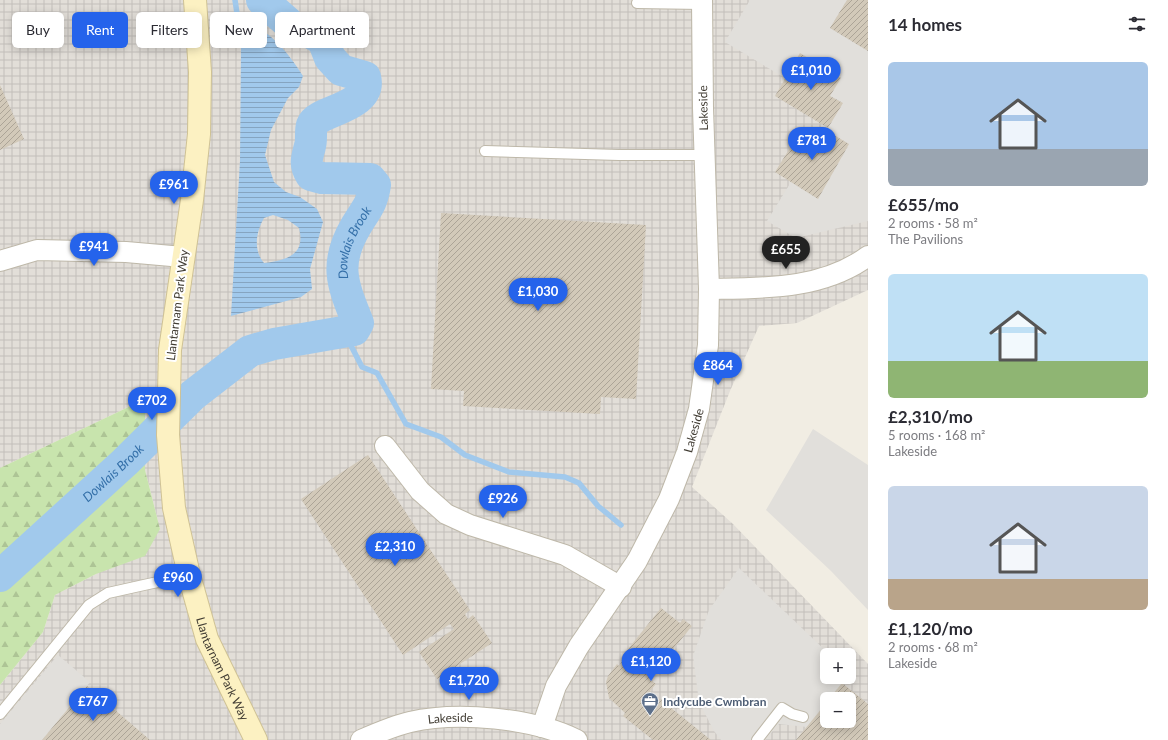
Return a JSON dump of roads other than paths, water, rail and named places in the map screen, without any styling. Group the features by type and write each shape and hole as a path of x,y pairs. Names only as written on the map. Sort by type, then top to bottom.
{"street":[{"name":"Llantarnam Park Way","path":"195,0 200,72 199,134 192,200 170,350 168,435 174,508 189,575 207,639 256,740"},
{"name":"Lakeside","path":"542,727 556,686 579,646 637,561 669,499 687,452 699,409 708,345 709,289 704,155 702,2"},
{"path":"0,261 37,250 126,252 183,256"},
{"path":"709,289 786,287 840,272 868,256"},
{"path":"385,446 420,491 446,514 470,525 565,555 620,587"},
{"name":"Lakeside","path":"361,740 383,730 410,722 450,717 490,718 542,727 578,740"}],"lane":[{"path":"637,3 702,2"},
{"path":"485,150 626,156 704,155"},
{"path":"0,714 89,605 108,593 189,575"},
{"path":"757,740 782,708 792,714 803,717"}],"water":[{"path":"267,34 275,41 275,48 283,49 303,76 299,87 288,98 271,130 265,155 274,182 286,192 300,197 317,209 323,222 310,269 312,289 301,297 231,316 240,161 241,48 267,48","holes":["273,215 288,220 299,228 300,244 297,250 287,258 264,263 257,247 259,229 264,218"]}],"waterway":[{"path":"235,0 237,12"},
{"name":"Dowlais Brook","path":"0,576 125,462 193,395 250,351 274,344 354,330 358,323 345,286 343,275 344,252 356,226 366,211 374,192 375,185 370,179 322,178 311,175 307,168 307,161 311,144 312,125 316,120 353,102 361,95 365,87 365,77 341,70 330,58 323,40 311,33 294,28 262,0"},
{"path":"344,332 362,367 377,373 406,424 441,437 465,455 509,472 565,477 579,483 598,506 621,525"}],"place":[{"name":"Indycube Cwmbran","path":"650,716"}]}
